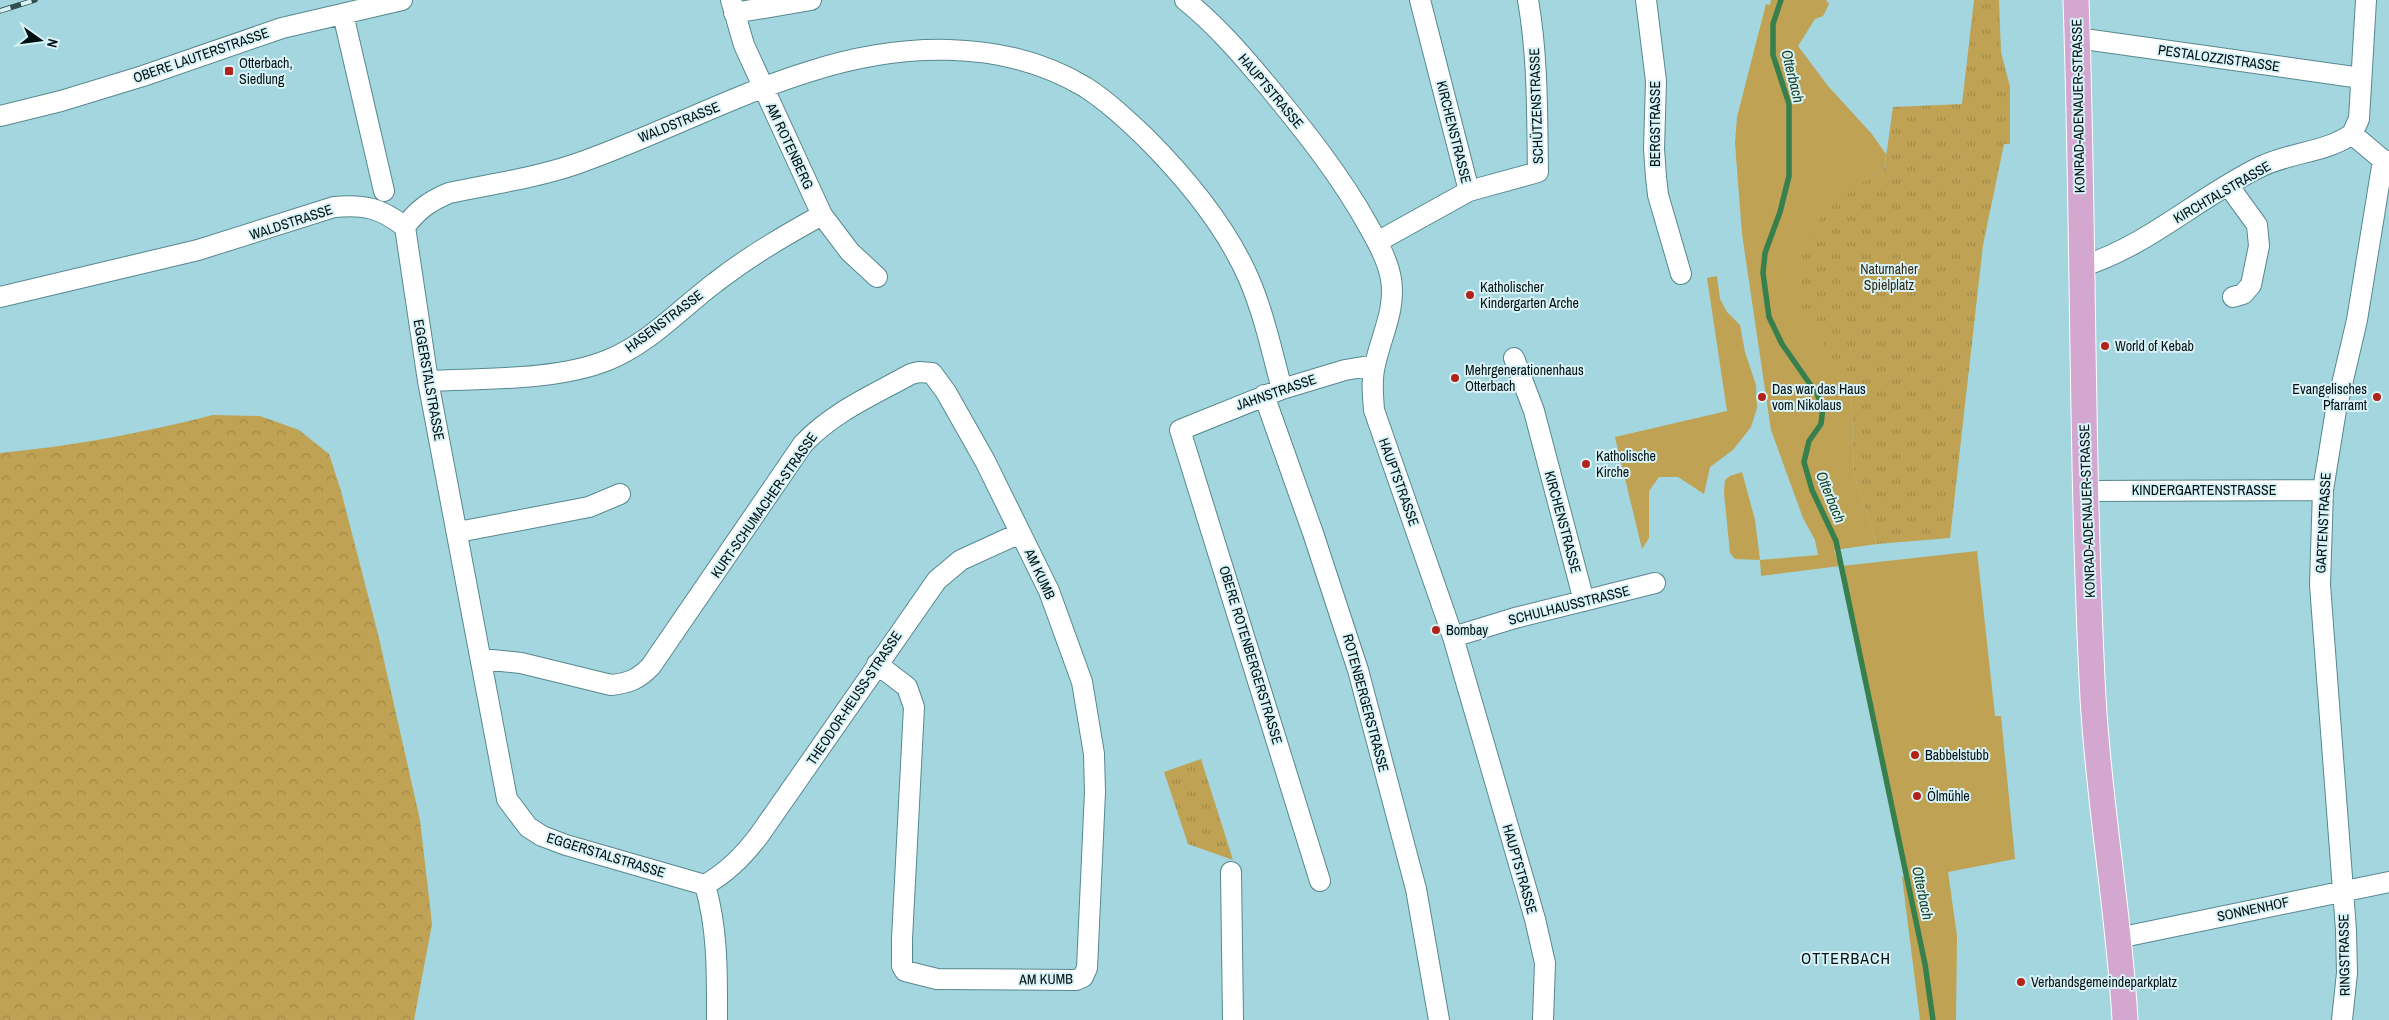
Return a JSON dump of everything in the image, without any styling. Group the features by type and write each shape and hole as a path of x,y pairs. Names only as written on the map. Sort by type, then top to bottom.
{"main road":[{"name":"KONRAD-ADENAUER-STRASSE","path":"2076,0 2080,267 2095,719 2102,805 2118,938 2125,1020"}],"street":[{"name":"OBERE LAUTERSTRASSE","path":"0,116 61,101 143,76 282,28 402,0"},
{"path":"733,6 810,0"},
{"name":"HAUPTSTRASSE","path":"1185,0 1214,26 1291,114 1342,180 1377,242 1391,278 1390,310 1375,364 1374,410 1453,637 1541,942 1546,977 1543,1020"},
{"name":"KIRCHENSTRASSE","path":"1377,242 1469,191 1420,0"},
{"name":"SCHÜTZENSTRASSE","path":"1469,191 1538,172 1536,64 1528,0"},
{"name":"BERGSTRASSE","path":"1646,0 1656,81 1654,149 1658,195 1681,274"},
{"path":"2366,0 2359,118 2352,134 2386,161"},
{"name":"AM ROTENBERG","path":"733,6 744,45 822,215 850,252 877,276"},
{"path":"343,14 384,191"},
{"name":"PESTALOZZISTRASSE","path":"2078,38 2361,78"},
{"name":"WALDSTRASSE","path":"0,297 198,250 334,207 356,205 373,208 392,217 405,227 416,213 432,201 449,193 575,164 806,72 890,52 923,50 977,52 1006,57 1042,68 1083,86 1114,108 1154,146 1200,199 1218,225 1248,279 1273,392"},
{"name":"KIRCHTALSTRASSE","path":"2080,267 2118,253 2260,167 2288,155 2339,144 2352,134"},
{"name":"GARTENSTRASSE","path":"2342,890 2320,585 2323,490 2336,410 2357,320 2386,161"},
{"path":"2228,185 2257,225 2259,246 2251,285 2243,294 2233,297"},
{"name":"HASENSTRASSE","path":"428,381 559,373 608,360 630,350 716,281 754,254 822,215"},
{"name":"EGGERSTALSTRASSE","path":"405,227 428,381 482,659 503,782 508,799 528,827 542,836 566,845 705,885"},
{"name":"KIRCHENSTRASSE","path":"1514,358 1534,411 1584,601"},
{"name":"JAHNSTRASSE","path":"1180,430 1273,392 1345,370 1375,364"},
{"name":"KURT-SCHUMACHER-STRASSE","path":"482,659 521,663 611,685 626,684 640,678 651,666 803,444 818,428 833,417 911,374 919,372 932,374 946,392 985,461 1020,533"},
{"name":"ROTENBERGERSTRASSE","path":"1273,392 1314,533 1358,670 1416,889 1439,1020"},
{"name":"OBERE ROTENBERGERSTRASSE","path":"1180,430 1320,881"},
{"name":"KINDERGARTENSTRASSE","path":"2086,491 2323,490"},
{"path":"458,532 589,507 620,494"},
{"name":"AM KUMB","path":"877,664 907,687 914,707 902,966 905,970 938,979 1076,980 1084,976 1087,968 1089,938 1095,792 1094,754 1089,714 1074,654 1049,591 1020,533"},
{"name":"THEODOR-HEUSS-STRASSE","path":"705,885 728,870 744,855 927,591 946,571 982,549 1020,533"},
{"name":"SCHULHAUSSTRASSE","path":"1453,637 1515,618 1656,583"},
{"path":"1231,872 1234,1020"},
{"name":"SONNENHOF","path":"2118,938 2342,890 2389,882"},
{"path":"705,885 713,912 717,942 717,1020"},
{"name":"RINGSTRASSE","path":"2342,890 2346,930 2347,973 2342,1020"}],"green space":[{"path":"1771,0 1826,0 1829,4 1823,16 1815,19 1798,46 1828,86 1871,133 1886,154 1884,171 1847,196 1813,226 1828,348 1851,389 1854,475 1877,544 1834,550 1840,566 1761,576 1760,560 1818,555 1815,540 1803,518 1771,430 1742,234 1735,143 1737,117 1766,4 1770,5"},
{"name":"Naturnaher Spielplatz","path":"1974,0 1999,0 2001,52 2010,87 2010,144 2004,144 1983,245 1950,538 1877,544 1854,475 1851,389 1800,305 1796,279 1799,252 1813,226 1833,205 1859,185 1884,171 1893,107 1962,104"},
{"path":"1717,276 1720,299 1727,312 1740,325 1745,352 1756,385 1757,408 1751,427 1733,450 1710,467 1704,494 1678,477 1659,477 1649,491 1649,538 1642,549 1615,437 1727,411 1707,278"},
{"path":"213,415 260,416 299,430 329,454 341,491 378,634 420,820 432,924 414,1020 0,1020 0,453 54,447 107,438"},
{"path":"1742,472 1755,520 1760,560 1735,559 1730,553 1724,493 1725,480"},
{"path":"1977,551 1995,716 2001,716 2015,859 1948,872 1957,936 1956,1020 1920,1020 1902,877 1908,876 1842,566"},
{"path":"1201,759 1233,860 1188,844 1164,772"}],"waterway":[{"name":"Otterbach","path":"1781,0 1773,24 1773,55 1789,104 1789,176 1780,212 1765,253 1763,273 1769,317 1782,344 1817,394 1823,407 1821,424 1809,441 1804,462 1812,490 1836,541 1925,964 1933,1020"}],"railway":[{"path":"0,11 35,0"}],"place":[{"name":"Otterbach, Siedlung","path":"229,71"},
{"name":"Katholischer Kindergarten Arche","path":"1470,295"},
{"name":"World of Kebab","path":"2105,346"},
{"name":"Mehrgenerationenhaus Otterbach","path":"1455,378"},
{"name":"Das war das Haus vom Nikolaus","path":"1762,397"},
{"name":"Evangelisches Pfarramt","path":"2377,397"},
{"name":"Katholische Kirche","path":"1586,464"},
{"name":"Bombay","path":"1436,630"},
{"name":"Babbelstubb","path":"1915,755"},
{"name":"Ölmühle","path":"1917,796"},
{"name":"Verbandsgemeindeparkplatz","path":"2021,982"}],"district":[{"name":"OTTERBACH","path":"1846,958"}]}
